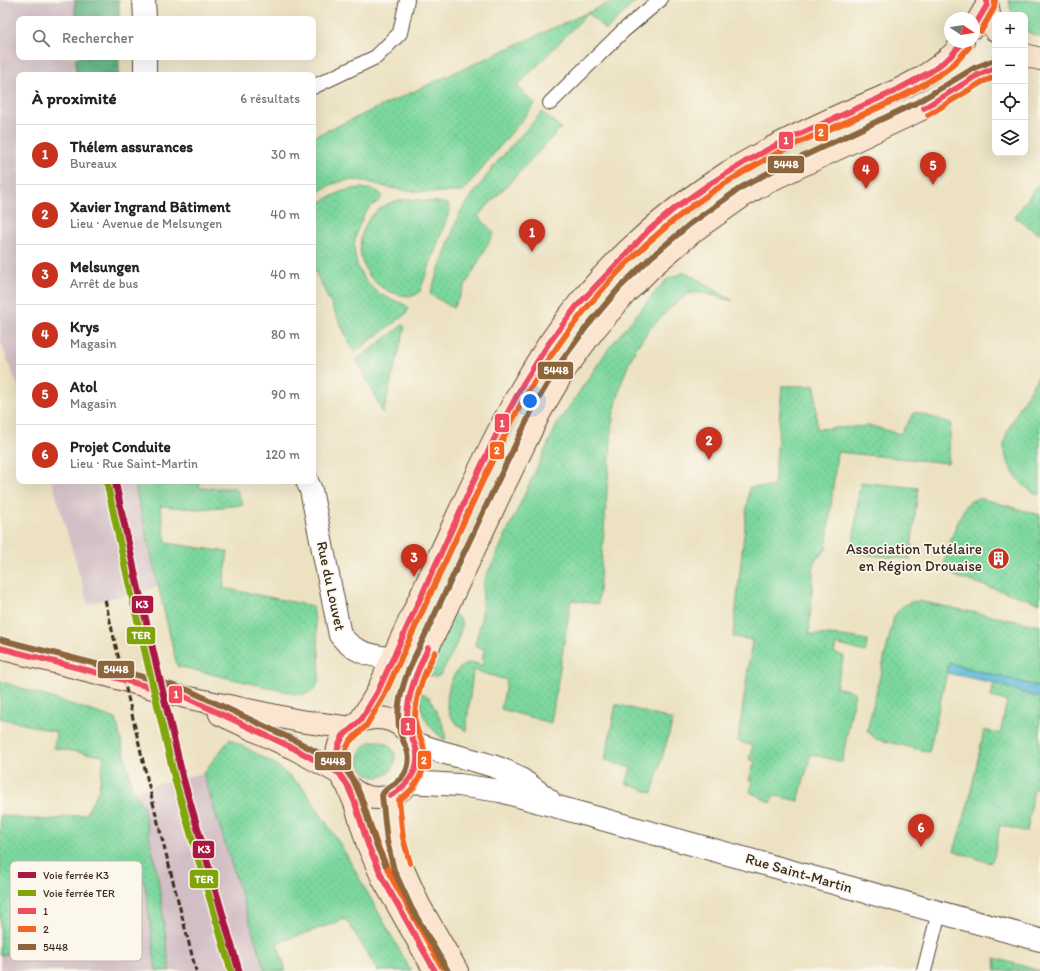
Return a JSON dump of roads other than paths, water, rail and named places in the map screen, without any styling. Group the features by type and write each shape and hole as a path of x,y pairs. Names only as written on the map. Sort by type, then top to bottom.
{"main road":[{"path":"980,16 987,3"},
{"path":"987,3 992,23"},
{"path":"435,971 383,879 368,845 355,803 336,758 338,746 343,736 355,724 377,693 472,485 523,384 549,343 598,282 649,230 674,209 708,185 745,162 782,142 891,93 932,71 950,57 958,48"},
{"path":"185,697 292,748 344,780 362,796 380,798 397,793 409,782 416,767 416,749 407,724 407,706 418,669 540,412 564,371 594,330 626,293 655,264 695,230 746,194 773,179 922,109 969,80 992,69"},
{"path":"0,648 185,697 300,721 355,724 371,719 381,719 398,725 411,738"},
{"path":"390,796 395,840 402,867 419,905 457,971"}],"street":[{"path":"144,0 145,16"},
{"path":"145,60 145,72"},
{"name":"Rue du Louvet","path":"308,484 311,490 340,635 347,644 361,652 392,659"},
{"name":"Rue Saint-Martin","path":"411,738 432,749 507,771 530,784 541,795 558,806"},
{"name":"Rue Saint-Martin","path":"409,782 484,788 558,806 1040,940"}],"lane":[{"path":"316,86 376,57 400,33 408,0"},
{"path":"550,103 623,31 660,0"},
{"path":"924,971 939,912"}],"water":[{"path":"949,663 1040,687 1040,698 994,683 947,673"}],"railway":[{"path":"105,600 152,799 196,971"},
{"path":"207,860 242,971"}],"rail line":[{"name":"TER","path":"107,484 175,780 231,971"},
{"name":"K3","path":"116,484 183,778 239,971"}],"place":[{"name":"Atol","path":"933,185"},
{"name":"Krys","path":"866,189"},
{"name":"Thélem assurances","path":"532,252"},
{"name":"Xavier Ingrand Bâtiment","path":"709,460"},
{"name":"Association Tutélaire en Région Drouaise","path":"998,558"},
{"name":"Melsungen","path":"414,577"},
{"name":"Projet Conduite","path":"921,847"}]}
